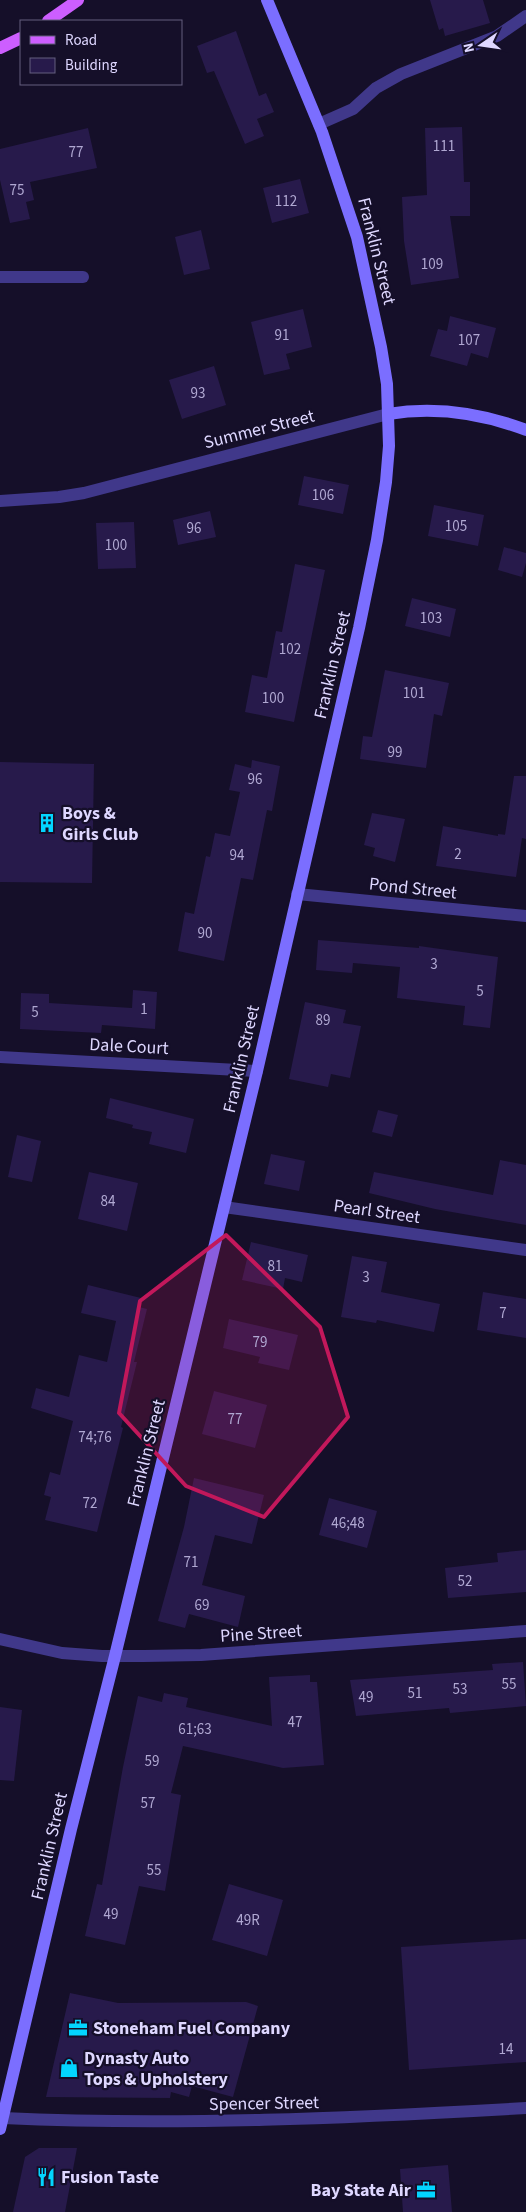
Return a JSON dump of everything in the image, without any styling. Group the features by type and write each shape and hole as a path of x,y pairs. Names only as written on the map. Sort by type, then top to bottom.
{"main road":[{"path":"49,20 78,0"},
{"name":"Franklin Street","path":"1,2124 71,1829 115,1656 257,1070 359,628 377,540 386,482 388,414 382,347 368,281 342,187 319,124 267,0"},
{"path":"0,48 20,38"},
{"name":"Summer Street","path":"388,414 412,410 437,409 467,413 526,430"}],"street":[{"path":"319,124 353,109 376,88 401,74 490,39 507,31 526,16"},
{"path":"0,277 83,277"},
{"name":"Summer Street","path":"0,501 50,498 84,493 388,414"},
{"name":"Pond Street","path":"297,894 526,916"},
{"name":"Dale Court","path":"0,1057 257,1070"},
{"name":"Pearl Street","path":"224,1207 526,1250"},
{"name":"Pine Street","path":"0,1639 62,1653 115,1656 200,1655 526,1631"},
{"name":"Spencer Street","path":"1,2124 252,2122 526,2108"}],"highlighted area":[{"path":"226,1235 320,1327 348,1417 264,1517 186,1486 119,1413 140,1301"}],"building":[{"path":"430,0 483,0 490,23 445,36 443,28 439,30"},
{"path":"236,31 259,96 266,93 274,112 257,119 264,136 245,144 214,71 207,73 197,46"},
{"path":"462,127 464,182 470,182 470,216 450,216 459,278 411,285 404,241 402,197 427,195 425,128"},
{"path":"88,128 97,168 30,182 34,200 26,202 30,219 10,223 0,180 0,149"},
{"path":"300,179 309,213 272,223 263,188"},
{"path":"201,230 210,269 184,275 175,237"},
{"path":"303,309 312,347 286,354 290,369 264,375 251,322"},
{"path":"450,316 496,328 488,358 471,353 467,366 430,356 438,329 447,331"},
{"path":"214,366 226,405 182,419 169,380"},
{"path":"304,476 349,485 343,514 298,505"},
{"path":"434,505 484,515 478,546 428,536"},
{"path":"210,511 216,537 178,545 173,520"},
{"path":"134,522 136,568 98,569 96,523"},
{"path":"504,547 526,553 526,563 522,577 498,570"},
{"path":"295,564 325,570 294,722 245,712 252,675 267,678 276,631 282,632"},
{"path":"412,598 456,609 450,637 405,626"},
{"path":"385,670 449,683 442,716 434,714 426,768 360,759 363,736 372,737"},
{"path":"252,760 280,766 272,811 267,810 253,880 241,878 224,961 178,951 185,912 194,914 206,856 210,857 215,833 230,836 240,792 229,790 235,764 251,768"},
{"name":"Boys & Girls Club","path":"0,762 94,764 92,883 0,882"},
{"path":"514,776 526,776 526,839 522,838 516,877 436,866 443,826 498,836 498,834 505,835"},
{"path":"372,813 405,819 395,862 373,856 375,848 364,845"},
{"path":"318,940 419,948 419,946 498,957 490,1028 463,1025 465,1006 397,998 400,967 353,963 352,973 316,970"},
{"path":"133,990 157,992 155,1029 102,1025 101,1033 20,1029 21,993 49,994 49,1003 132,1008"},
{"path":"305,1002 346,1010 343,1023 361,1026 350,1078 331,1074 328,1087 289,1079"},
{"path":"110,1098 194,1119 186,1153 149,1144 152,1132 132,1128 133,1125 106,1118"},
{"path":"378,1110 398,1115 392,1137 372,1132"},
{"path":"17,1135 41,1141 32,1182 8,1177"},
{"path":"271,1154 305,1161 299,1191 264,1184"},
{"path":"500,1160 526,1165 526,1225 435,1209 369,1193 374,1172 493,1195"},
{"path":"89,1172 138,1183 127,1231 78,1219"},
{"path":"251,1242 308,1255 302,1282 285,1278 283,1289 242,1280"},
{"path":"352,1256 387,1262 381,1292 440,1304 434,1332 377,1320 376,1323 341,1317"},
{"path":"88,1285 141,1298 139,1307 147,1309 134,1362 137,1362 121,1427 123,1428 97,1532 45,1520 51,1497 44,1495 50,1472 60,1475 73,1421 31,1408 36,1388 69,1397 79,1355 107,1362 116,1321 81,1313"},
{"path":"483,1292 526,1299 526,1338 477,1330"},
{"path":"229,1319 298,1335 289,1370 258,1363 260,1357 223,1348"},
{"path":"214,1391 267,1405 255,1448 202,1434"},
{"path":"194,1478 264,1495 252,1544 215,1535 202,1585 245,1596 238,1627 189,1614 185,1628 158,1621 184,1527"},
{"path":"329,1498 377,1511 367,1548 319,1535"},
{"path":"526,1550 526,1592 448,1598 445,1568 498,1562 497,1553"},
{"path":"523,1662 526,1706 450,1713 449,1708 356,1716 350,1680 493,1670 492,1664"},
{"path":"310,1675 310,1682 317,1682 324,1765 283,1768 183,1746 171,1793 181,1795 165,1891 139,1886 125,1945 85,1936 97,1884 102,1885 138,1696 162,1702 164,1693 188,1698 186,1707 272,1726 269,1677"},
{"path":"0,1707 22,1710 14,1781 0,1780"},
{"path":"229,1884 283,1900 267,1956 212,1940"},
{"path":"526,1939 526,2062 409,2070 401,1947"},
{"path":"70,1993 118,2003 246,2002 258,2006 233,2097 192,2086 189,2097 171,2092 170,2098 46,2097"},
{"name":"Fusion Taste","path":"39,2148 77,2148 65,2212 13,2212 25,2157"},
{"name":"Bay State Air","path":"448,2165 452,2212 403,2212 400,2169"}],"place":[{"name":"Boys & Girls Club","path":"47,823"},
{"name":"Stoneham Fuel Company","path":"78,2028"},
{"name":"Dynasty Auto Tops & Upholstery","path":"69,2068"},
{"name":"Fusion Taste","path":"46,2177"},
{"name":"Bay State Air","path":"426,2190"}]}
